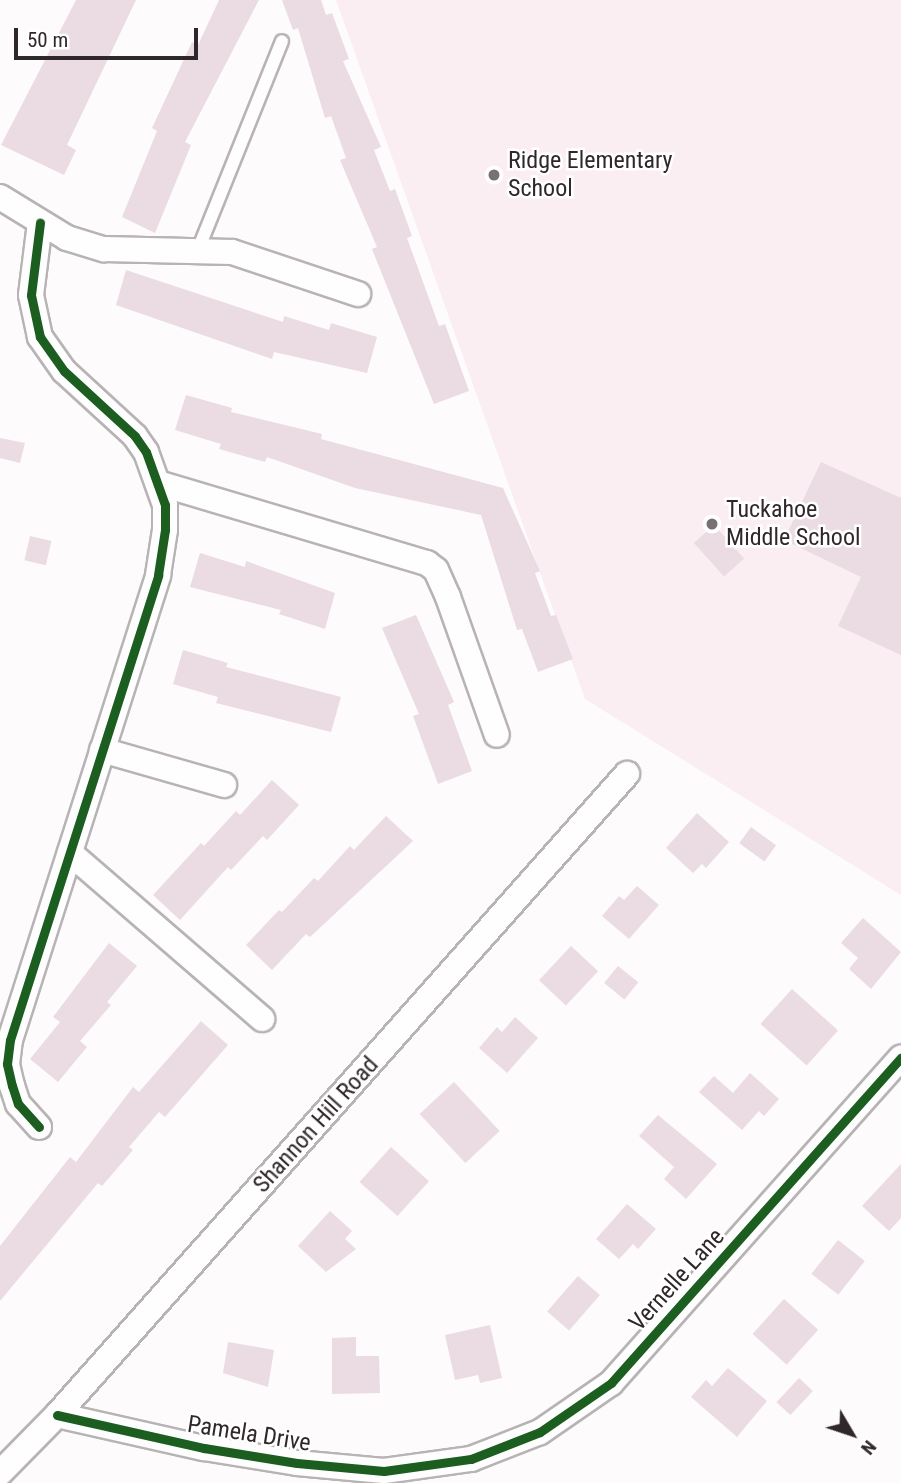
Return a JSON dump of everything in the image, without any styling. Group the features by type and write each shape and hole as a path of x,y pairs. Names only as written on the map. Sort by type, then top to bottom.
{"street":[{"path":"0,197 67,238 104,249 232,252 358,294"},
{"path":"39,1127 18,1104 7,1064 10,1040 158,575 165,530 158,483 135,436 64,371 40,337 31,295 40,223"},
{"path":"158,483 428,563 436,570 448,597 497,735"},
{"path":"102,750 224,785"},
{"name":"Shannon Hill Road","path":"0,1473 57,1415 627,774"},
{"path":"70,853 261,1018"},
{"name":"Vernelle Lane","path":"441,1474 540,1432 603,1391 901,1057"},
{"name":"Pamela Drive","path":"57,1415 297,1464 441,1474"}],"lane":[{"path":"198,250 282,41"}],"shaded area":[{"name":"Tuckahoe Middle School","path":"336,0 901,0 901,895 585,699"}],"building":[{"path":"76,0 136,0 67,145 76,150 64,175 1,145"},
{"path":"219,0 259,0 185,142 191,145 155,233 122,217 157,131 152,128 192,42 198,45"},
{"path":"282,0 321,0 326,15 332,13 349,59 343,61 381,147 374,150 390,191 395,189 412,236 407,238 439,326 445,324 469,391 434,404 372,249 377,247 340,160 346,158 331,116 325,118 298,28 293,30"},
{"path":"126,270 283,322 284,316 329,330 331,323 377,337 367,373 274,352 272,359 116,305"},
{"path":"186,395 232,408 231,412 322,434 321,439 503,488 540,571 535,573 551,616 556,615 573,659 538,672 522,629 517,630 481,515 355,488 267,457 265,462 219,449 221,444 175,430"},
{"path":"0,438 25,443 20,463 0,458"},
{"path":"821,462 901,498 901,655 838,626 861,577 784,540"},
{"path":"714,525 744,558 724,577 694,543"},
{"path":"30,536 51,541 46,565 24,560"},
{"path":"200,553 245,567 246,561 335,593 325,629 279,614 281,610 190,587"},
{"path":"416,615 454,702 448,705 472,771 438,784 413,716 419,714 382,628"},
{"path":"183,650 228,663 226,667 341,697 331,732 216,703 218,697 173,684"},
{"path":"272,780 299,805 267,840 263,836 231,870 228,867 180,920 153,895 201,843 204,846 236,811 240,815"},
{"path":"697,813 729,842 706,868 702,864 693,873 666,848"},
{"path":"386,816 413,841 310,937 306,934 272,970 246,945 279,910 282,912 314,878 318,881 350,846 354,850"},
{"path":"751,827 776,845 764,861 739,843"},
{"path":"637,886 659,905 629,939 602,916 619,896 624,900"},
{"path":"863,918 901,952 871,989 849,969 858,958 841,943"},
{"path":"109,943 137,966 107,1002 111,1005 80,1041 87,1047 58,1082 30,1059 60,1022 53,1017"},
{"path":"571,946 598,971 566,1006 539,980"},
{"path":"618,966 638,982 624,999 604,983"},
{"path":"792,989 838,1030 807,1065 761,1024"},
{"path":"515,1017 538,1038 507,1073 479,1048 497,1027 502,1032"},
{"path":"201,1021 228,1045 165,1117 159,1112 129,1147 133,1150 102,1186 98,1183 0,1301 0,1246 70,1157 76,1162 133,1087 139,1092"},
{"path":"750,1073 779,1099 764,1116 759,1111 742,1130 699,1092 714,1076 733,1093"},
{"path":"454,1082 500,1131 465,1163 420,1114"},
{"path":"658,1115 717,1164 686,1199 664,1179 674,1167 639,1136"},
{"path":"391,1147 429,1181 397,1216 360,1182"},
{"path":"901,1164 901,1218 889,1231 862,1206"},
{"path":"627,1204 656,1229 638,1249 633,1244 619,1259 596,1239"},
{"path":"330,1211 352,1231 345,1239 356,1249 326,1272 298,1246"},
{"path":"838,1240 865,1261 838,1295 812,1274"},
{"path":"578,1276 600,1295 569,1330 547,1311"},
{"path":"784,1299 818,1330 787,1365 753,1334"},
{"path":"490,1325 502,1378 480,1383 478,1375 455,1380 445,1335"},
{"path":"356,1337 356,1356 379,1356 380,1393 332,1394 332,1338"},
{"path":"228,1342 274,1350 268,1387 223,1373"},
{"path":"728,1368 767,1401 737,1437 691,1397 706,1380 712,1386"},
{"path":"799,1378 813,1391 790,1415 776,1402"}],"cycle path":[{"path":"39,1127 18,1104 7,1064 10,1040 158,575 165,530 165,505 146,452 135,436 64,371 40,337 31,295 40,223"},
{"path":"57,1415 204,1448 297,1463 384,1471 471,1459 540,1432 611,1383 901,1057"}],"place":[{"name":"Ridge Elementary School","path":"494,175"},
{"name":"Tuckahoe Middle School","path":"712,524"}]}
